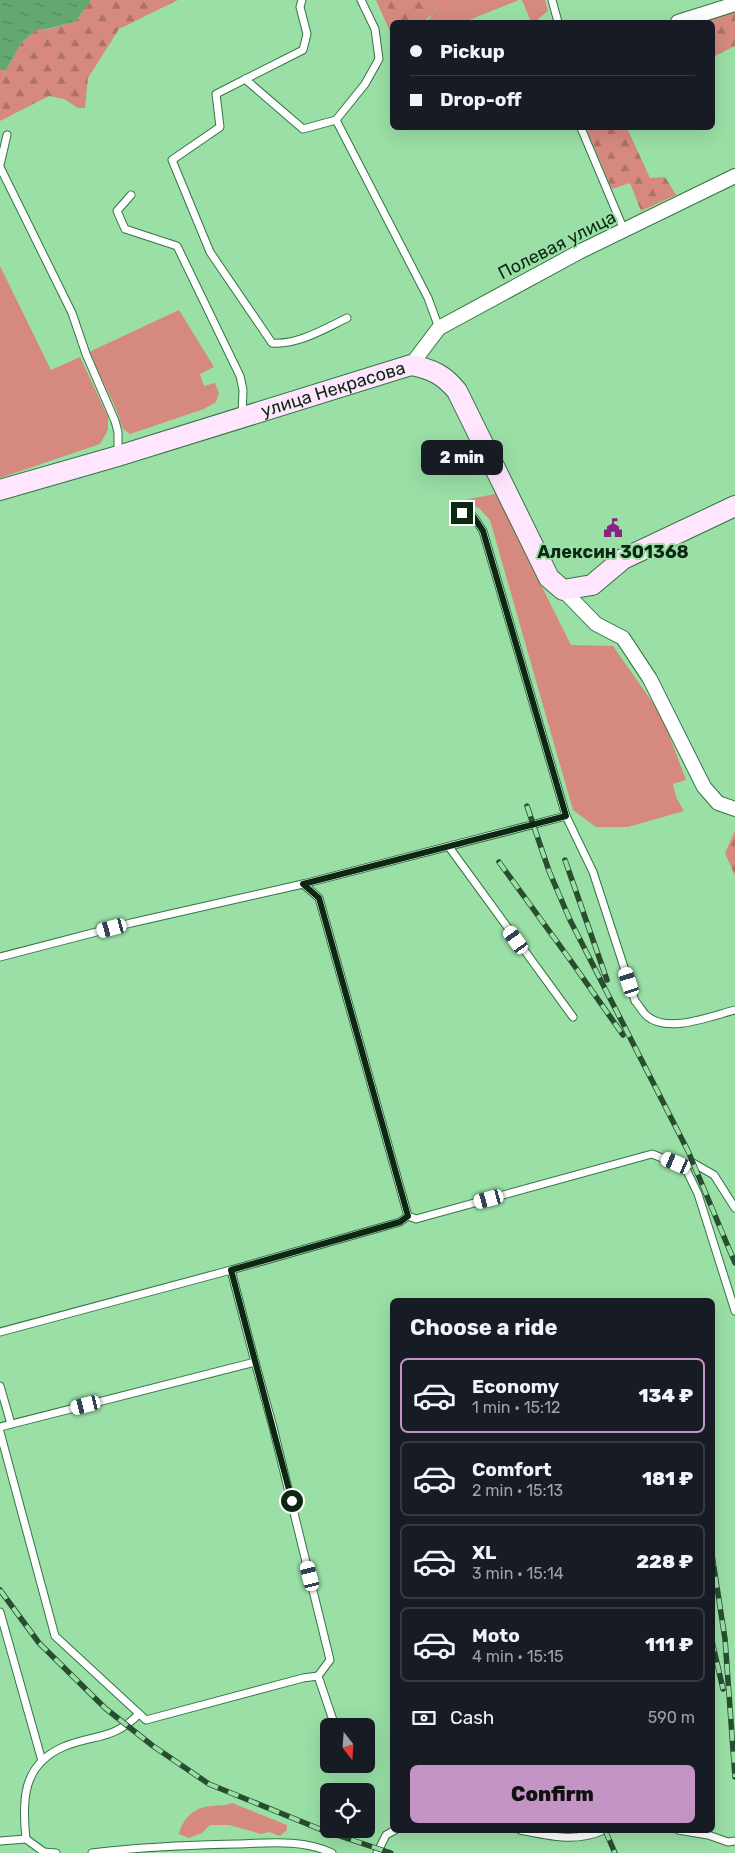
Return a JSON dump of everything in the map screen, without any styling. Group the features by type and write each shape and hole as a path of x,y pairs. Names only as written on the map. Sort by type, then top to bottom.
{"main road":[{"name":"улица Некрасова","path":"0,490 118,456 411,365 432,369 447,378 457,391 549,578 563,590"},
{"path":"563,590 592,585 623,559 735,506"}],"street":[{"path":"684,20 735,4"},
{"name":"Полевая улица","path":"411,365 439,328 579,252 735,176"},
{"path":"563,590 596,624 623,638 650,679 704,787 718,803 735,810"}],"lane":[{"path":"302,0 300,7 308,34 303,50 216,94 220,127 172,160 210,252 272,343 285,344 316,333 347,318"},
{"path":"245,79 303,129 336,120 365,84 379,60 375,29 361,0"},
{"path":"552,0 557,20"},
{"path":"336,120 428,298 439,328"},
{"path":"582,130 624,231"},
{"path":"7,136 0,166 72,313 86,354 115,421 118,432 118,456"},
{"path":"131,195 117,211 126,229 177,246 240,376 243,390 242,416"},
{"path":"462,513 473,516 483,531 566,816 594,872 635,1001 647,1016 660,1023 673,1025 735,1010"},
{"path":"0,957 131,923 303,884 566,816"},
{"path":"449,847 572,1017"},
{"path":"303,884 319,898 408,1216"},
{"path":"408,1216 416,1219 652,1154 685,1167 698,1194 735,1311"},
{"path":"685,1167 693,1163 714,1175 735,1208"},
{"path":"0,1332 400,1222 408,1216"},
{"path":"0,1432 55,1636 146,1720 303,1678 318,1676 330,1660 273,1427 231,1270"},
{"path":"0,1427 255,1362"},
{"path":"0,1386 11,1424"},
{"path":"0,1612 42,1762"},
{"path":"318,1676 332,1718"},
{"path":"26,1839 23,1815 27,1781 42,1762 62,1748 119,1731 139,1714"},
{"path":"377,1853 386,1835 390,1833"},
{"path":"535,1833 556,1837 586,1838 597,1833"},
{"path":"696,1833 728,1842 735,1841"},
{"path":"713,1833 719,1839"},
{"path":"0,1841 26,1839 44,1852 56,1853"},
{"path":"92,1853 142,1847 293,1843 322,1848 332,1853"}],"green space":[{"path":"91,0 178,0 119,29 88,78 85,108 78,108 64,99 49,96 0,121 0,70 6,70 21,43 36,30 75,22"},
{"path":"376,0 426,0 437,9 424,20 390,20 390,32"},
{"path":"426,0 519,0 469,20 427,20 437,9"},
{"path":"522,0 545,0 548,11 538,20 530,20"},
{"path":"735,12 735,46 715,56 715,20 710,20"},
{"path":"587,130 628,130 650,178 665,177 676,195 641,211 630,183 612,189"},
{"path":"0,266 51,370 80,357 108,417 108,430 100,444 0,478"},
{"path":"179,310 214,367 200,374 204,386 215,383 219,393 216,402 204,409 130,434 123,429 116,409 89,352"},
{"path":"500,493 535,573 571,645 613,646 662,716 686,780 673,784 676,797 684,811 628,827 596,827 573,810 490,520 479,508 459,501"},
{"path":"735,831 735,876 725,853"},
{"path":"232,1803 287,1825 287,1830 280,1836 269,1832 261,1834 229,1825 210,1825 202,1833 189,1838 179,1834 183,1823 195,1811 201,1808"}],"water":[{"path":"0,0 91,0 75,22 36,30 21,43 6,70 0,70"}],"railway":[{"path":"527,806 549,871 570,920 688,1151 735,1263"},
{"path":"565,860 607,980"},
{"path":"499,862 623,1035"},
{"path":"715,1574 725,1639 735,1777"},
{"path":"0,1590 39,1643 105,1708 153,1746 209,1784 322,1830 391,1853"},
{"path":"715,1654 723,1689"},
{"path":"606,1833 615,1853"}],"place":[{"name":"Алексин 301368","path":"613,528"}],"route":[{"path":"292,1501 231,1270 400,1222 408,1216 319,898 303,884 566,816 483,531 473,516 462,513"}]}
